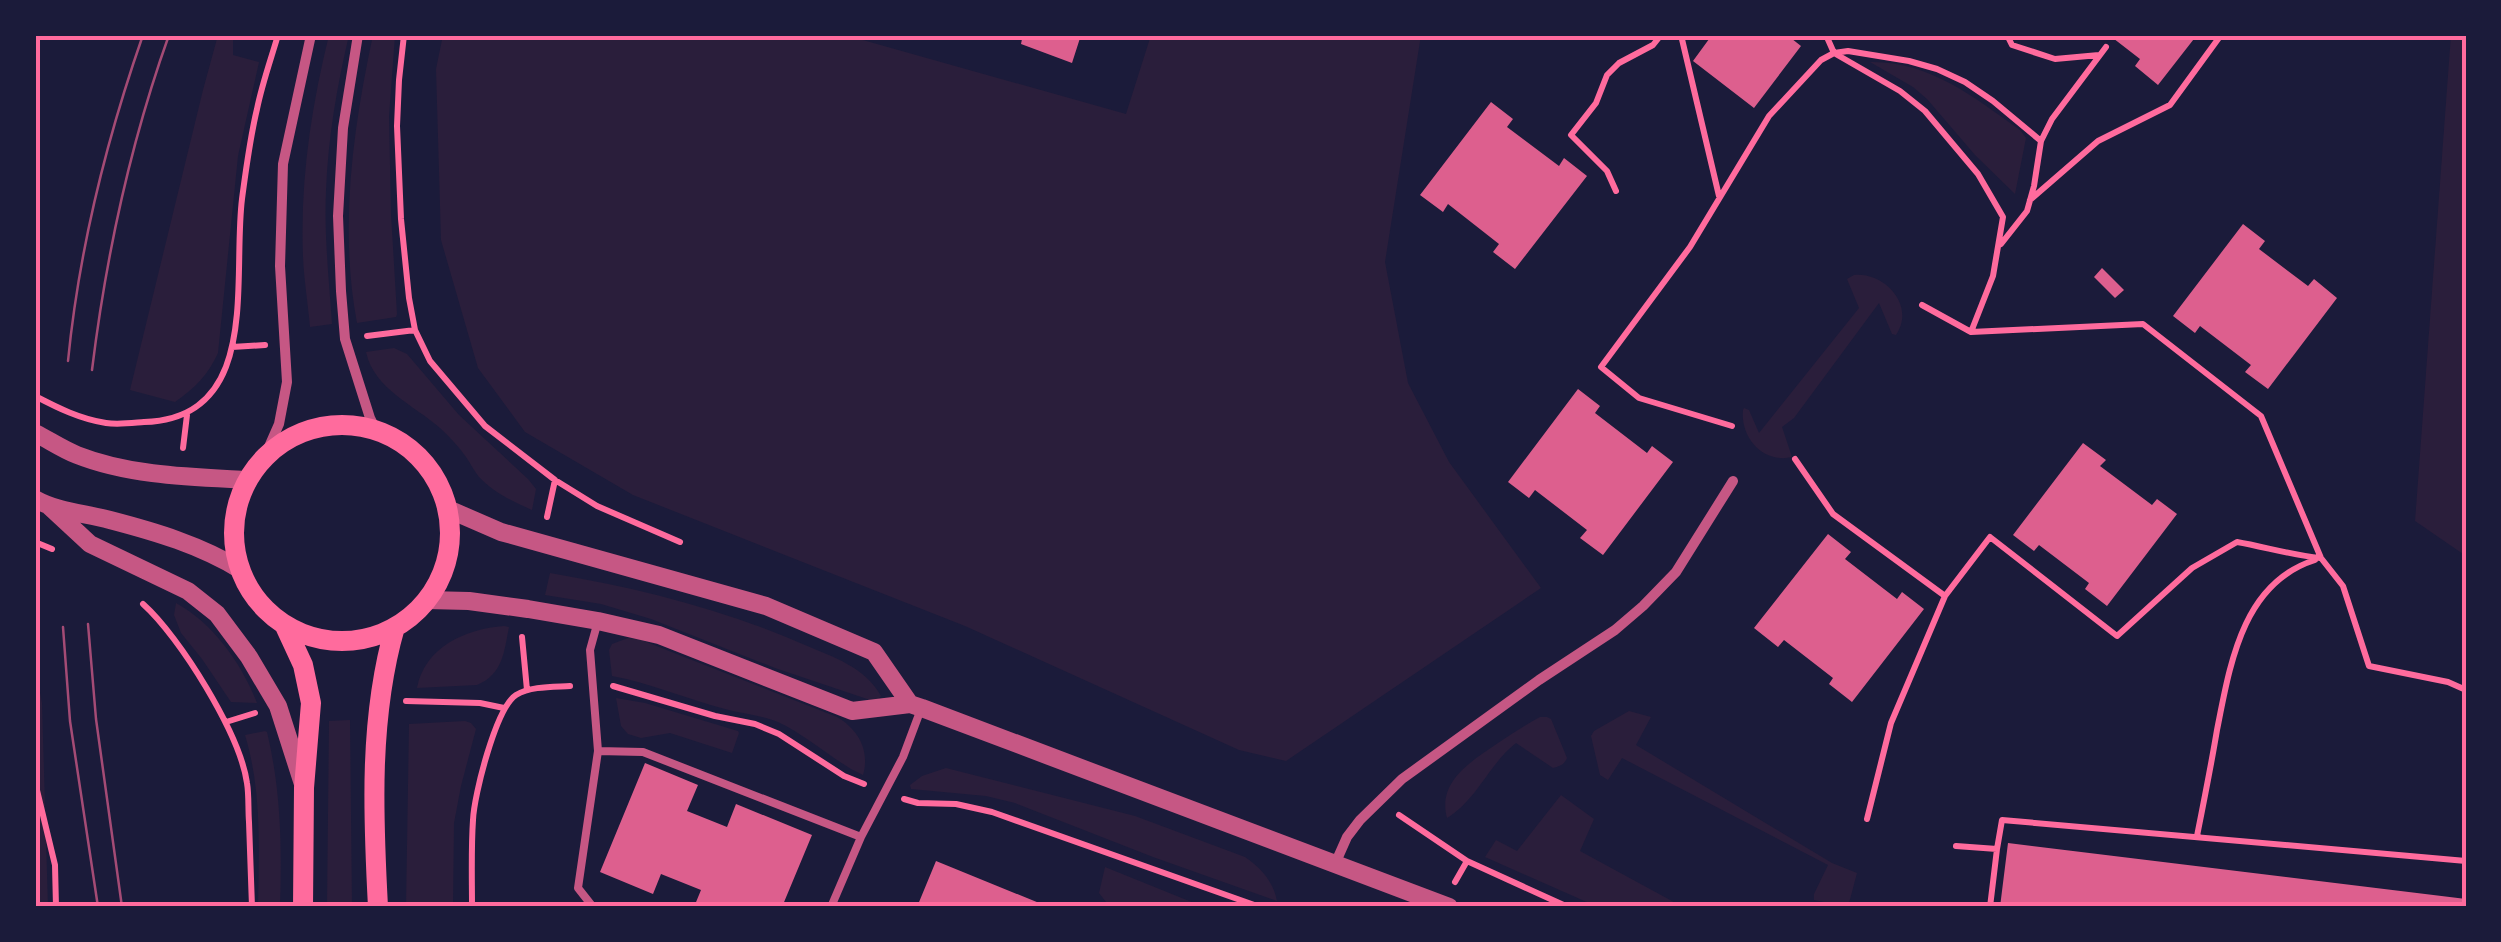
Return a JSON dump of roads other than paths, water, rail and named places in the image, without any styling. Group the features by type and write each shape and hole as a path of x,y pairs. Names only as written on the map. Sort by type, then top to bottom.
{"main road":[{"path":"342,424 376,430 409,447 434,474 448,509 446,563 427,600 394,627 364,639 331,640 299,632 258,600 241,570 234,524 242,494 264,458 307,430 342,424"},
{"path":"284,624 303,666 310,703 302,907"},
{"path":"378,907 378,702 394,627"}],"street":[{"path":"264,458 279,424 287,382 280,266 283,164 312,35"},
{"path":"358,35 342,128 340,272 345,339 376,430"},
{"path":"35,433 74,454 105,464 179,476 248,480"},
{"path":"1334,864 1347,837 1402,779 1643,606 1676,572 1733,481"},
{"path":"42,502 168,536 212,553 241,570"},
{"path":"42,502 90,544 188,590 217,614 278,706 304,788"},
{"path":"448,509 502,532 766,606 874,652 916,706"},
{"path":"427,600 469,601 598,621 659,635 852,710 916,706 1449,907"}],"lane":[{"path":"593,907 578,888 598,751 590,650 598,621"},
{"path":"832,907 861,837 902,757 916,706"},
{"path":"598,751 644,752 861,837"}],"tram line":[{"path":"68,361 79,278 96,196 143,35"},
{"path":"92,370 121,201 142,117 169,35"},
{"path":"88,624 96,719 122,907"},
{"path":"63,627 70,721 98,907"}]}
